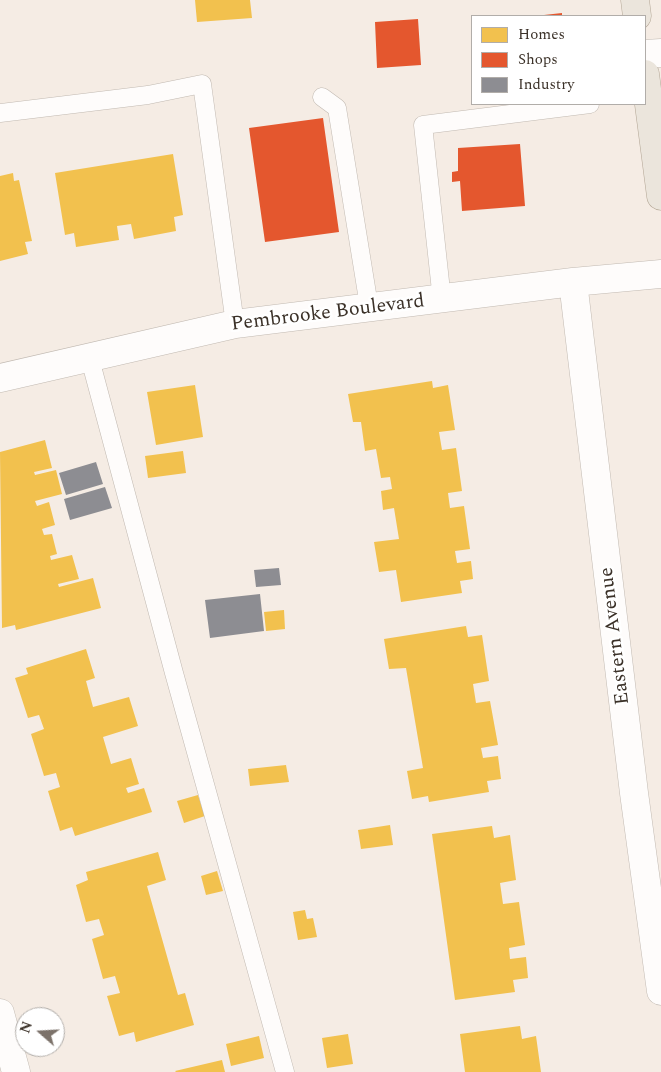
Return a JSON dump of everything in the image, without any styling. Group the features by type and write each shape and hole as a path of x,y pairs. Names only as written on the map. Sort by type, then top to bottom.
{"main road":[{"path":"635,0 637,15"},
{"path":"646,82 661,196"}],"street":[{"path":"646,54 661,53"},
{"name":"Pembrooke Boulevard","path":"0,378 90,359 235,324 369,306 442,300 573,282 661,274"},
{"name":"Eastern Avenue","path":"573,282 634,793 661,991"},
{"path":"0,1013 16,1072"}],"lane":[{"path":"0,113 148,95 202,84 235,324"},
{"path":"322,97 338,108 369,306"},
{"path":"442,300 422,125 582,105"},
{"path":"90,359 174,673 285,1072"}],"building: Homes":[{"path":"195,0 250,0 252,18 197,22"},
{"path":"173,154 183,215 174,217 176,231 134,239 131,224 117,226 119,240 76,247 74,233 65,235 55,173"},
{"path":"13,173 14,181 19,180 32,241 25,242 28,254 0,261 0,176"},
{"path":"432,381 433,388 448,385 455,430 439,432 442,450 456,448 462,491 448,493 450,508 464,506 470,549 455,551 457,563 471,561 473,579 460,581 462,593 401,602 396,570 379,572 374,542 399,539 394,508 383,510 381,491 392,489 390,477 381,478 376,449 365,451 361,422 353,422 348,394"},
{"path":"195,385 203,437 156,445 147,392"},
{"path":"45,440 52,468 34,472 35,475 56,470 62,494 35,501 37,506 49,502 55,525 42,529 44,535 52,534 57,554 50,556 51,560 72,555 79,579 58,584 59,587 93,578 101,608 16,630 15,625 2,628 0,452"},
{"path":"183,451 186,473 148,478 145,456"},
{"path":"284,610 285,629 266,631 264,612"},
{"path":"466,626 468,637 482,635 489,681 473,684 476,703 490,701 498,745 481,748 483,758 498,756 501,779 487,781 489,792 429,802 428,796 412,799 407,771 423,768 406,668 389,669 384,639"},
{"path":"86,649 95,678 86,681 93,707 129,697 138,726 103,737 111,764 131,758 139,784 126,788 128,793 144,788 152,812 75,836 72,827 60,831 48,791 60,787 56,773 44,776 31,734 44,729 39,715 28,718 15,678 28,674 26,668"},
{"path":"286,765 289,782 250,786 248,769"},
{"path":"198,795 205,816 184,823 177,801"},
{"path":"390,825 393,845 361,849 358,830"},
{"path":"492,826 494,838 510,835 516,880 500,883 503,904 519,902 525,945 509,948 510,959 526,957 528,978 513,980 515,992 455,1000 432,834"},
{"path":"158,852 166,880 147,886 178,995 185,993 194,1025 136,1042 134,1032 119,1036 107,996 120,993 115,976 103,979 92,939 104,935 99,919 86,922 76,885 88,880 86,872"},
{"path":"217,871 223,891 206,895 201,876"},
{"path":"305,910 307,919 313,918 317,937 298,940 293,912"},
{"path":"520,1026 522,1039 536,1036 541,1072 465,1072 460,1034"},
{"path":"348,1034 353,1064 327,1068 322,1038"},
{"path":"259,1036 264,1058 231,1066 226,1044"},
{"path":"222,1060 225,1072 175,1071"}],"building: Shops":[{"path":"562,13 562,15 544,15"},
{"path":"418,19 421,65 377,68 375,22"},
{"path":"323,118 339,232 265,242 249,128"},
{"path":"520,144 525,206 462,211 460,181 452,182 452,172 458,171 458,148"}],"building: Industry":[{"path":"96,462 103,484 66,495 59,473"},
{"path":"105,487 112,508 70,520 64,499"},
{"path":"279,568 281,585 256,587 254,570"},
{"path":"260,594 264,631 210,638 205,600"}]}
